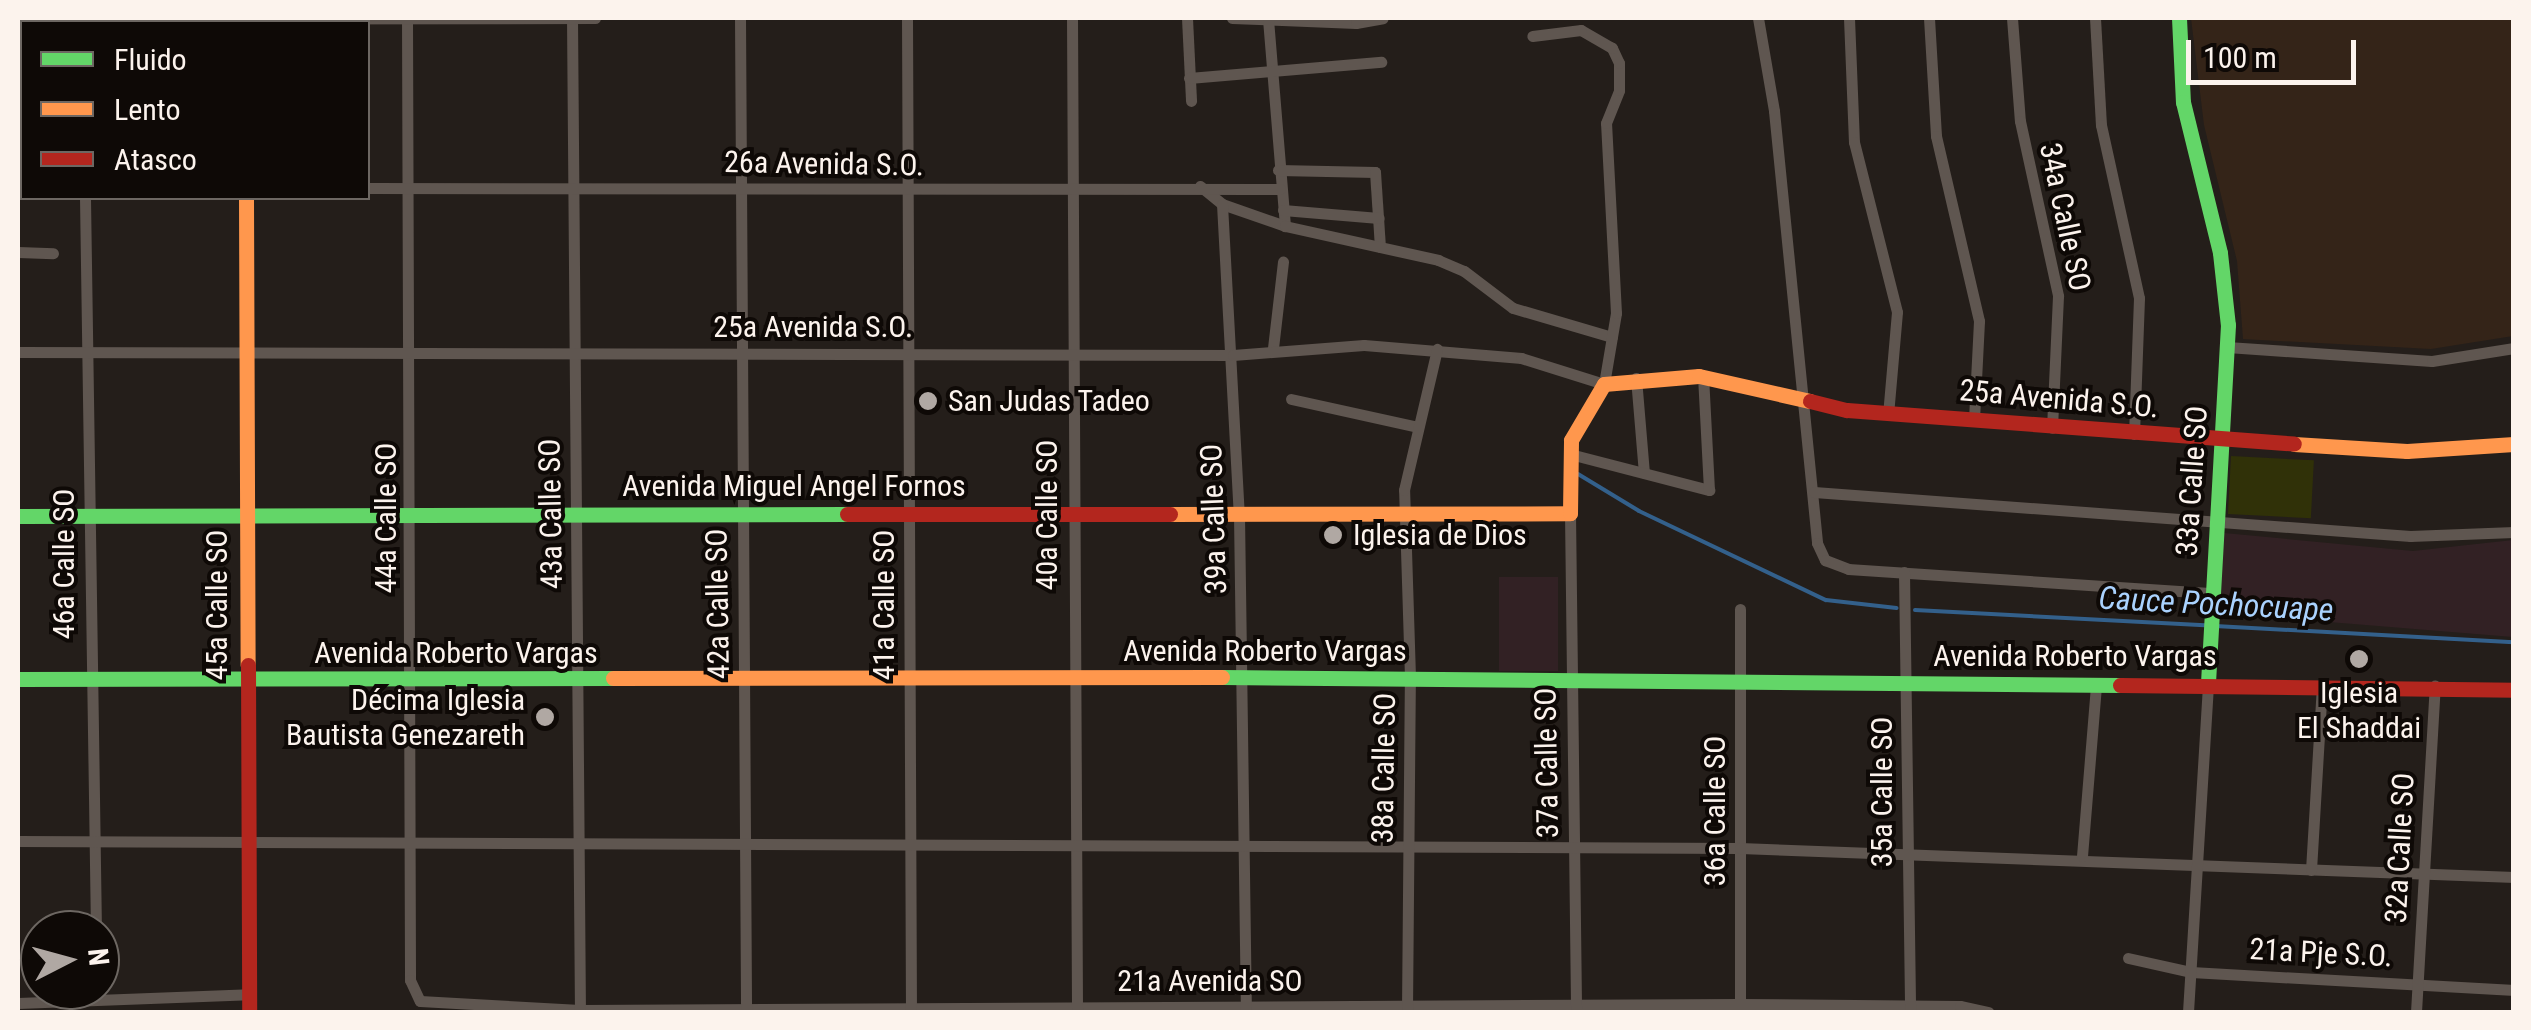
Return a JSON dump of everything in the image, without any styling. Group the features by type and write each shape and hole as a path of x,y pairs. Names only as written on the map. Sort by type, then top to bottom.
{"street":[{"name":"43a Calle SO","path":"572,18 580,1010"},
{"path":"18,20 595,18"},
{"name":"42a Calle SO","path":"740,18 746,1010"},
{"name":"41a Calle SO","path":"906,18 910,1010"},
{"name":"40a Calle SO","path":"1072,18 1069,193 1076,1010"},
{"path":"1187,18 1190,101"},
{"path":"1232,18 1356,23 1383,18"},
{"path":"1758,18 1772,93 1817,544 1825,560 1848,569 2213,592"},
{"path":"1850,18 1854,142 1897,312 1888,414"},
{"path":"1930,18 1936,136 1979,321 1974,419"},
{"name":"34a Calle SO","path":"2012,18 2020,121 2058,296 2052,428"},
{"path":"2095,18 2101,125 2139,298 2134,434"},
{"name":"33a Calle SO","path":"2179,18 2182,94 2220,253 2227,347 2188,1012"},
{"name":"44a Calle SO","path":"407,19 412,992 432,1005"},
{"path":"1268,19 1268,75 1285,226"},
{"path":"1532,36 1581,30 1612,48 1619,63 1606,124 1616,246 1612,337 1604,384 1570,454 1570,513"},
{"path":"1189,78 1268,75 1381,62"},
{"path":"1278,170 1375,172 1380,247"},
{"path":"1198,185 1222,204 1285,226 1438,260 1464,271 1513,308 1612,337"},
{"name":"26a Avenida S.O.","path":"370,188 741,187 1069,193 1198,185 1280,189"},
{"name":"46a Calle SO","path":"85,200 96,910"},
{"name":"45a Calle SO","path":"246,200 244,681 249,1012"},
{"name":"39a Calle SO","path":"1222,204 1234,355 1244,678 1241,845 1246,1009"},
{"path":"1283,210 1379,218"},
{"path":"18,252 53,252"},
{"path":"1274,348 1283,262"},
{"name":"25a Avenida S.O.","path":"18,352 244,347 742,356 1234,355 1274,348 1437,349 1564,366 1604,384 1636,378 1703,377 1888,414 2407,451 2514,444"},
{"path":"2227,347 2432,361 2514,348"},
{"name":"38a Calle SO","path":"1407,1009 1410,677 1404,490 1414,426 1437,349"},
{"path":"1570,454 1709,490 1703,377"},
{"path":"1636,378 1644,473"},
{"path":"1291,399 1414,426"},
{"path":"1814,492 2410,536 2514,532"},
{"name":"Avenida Miguel Angel Fornos","path":"18,516 1570,513"},
{"name":"37a Calle SO","path":"1570,513 1576,1009"},
{"name":"35a Calle SO","path":"1904,572 1910,1008"},
{"name":"36a Calle SO","path":"1740,609 1740,1008"},
{"name":"Avenida Roberto Vargas","path":"18,679 1073,681 1410,677 2096,686 2208,682 2514,690"},
{"path":"2082,856 2096,686"},
{"name":"32a Calle SO","path":"2416,1012 2435,686"},
{"path":"2311,870 2322,687"},
{"path":"18,841 1740,848 2082,856 2514,877"},
{"name":"21a Pje S.O.","path":"2128,958 2190,972 2514,990"},
{"path":"120,993 249,994"},
{"name":"21a Avenida SO","path":"432,1005 580,1010 1910,1008 1988,1012"}],"shaded area":[{"path":"2191,18 2513,18 2513,336 2431,349 2243,339 2237,261 2204,125"},
{"path":"2231,456 2314,460 2311,518 2228,514"},
{"path":"2224,533 2413,551 2513,540 2513,637 2218,613"},
{"path":"1499,577 1558,577 1558,671 1499,671"}],"waterway":[{"name":"Cauce Pochocuape","path":"1578,474 1639,511 1826,600 1897,608"},
{"name":"Cauce Pochocuape","path":"1915,610 2205,625"},
{"name":"Cauce Pochocuape","path":"2215,626 2514,642"}],"traffic: fast":[{"path":"2179,18 2183,102 2220,253 2228,325 2208,683"},
{"path":"18,516 847,514"},
{"path":"1222,677 2120,685"},
{"path":"18,679 613,678"}],"traffic: slow":[{"path":"246,200 248,665"},
{"path":"1170,514 1570,513 1571,440 1604,384 1699,376 1810,401"},
{"path":"2294,444 2407,451 2514,444"},
{"path":"613,678 1222,677"}],"traffic: jam":[{"path":"1810,401 1847,410 2294,444"},
{"path":"847,514 1170,514"},
{"path":"248,665 249,1012"},
{"path":"2120,685 2514,690"}],"place":[{"name":"San Judas Tadeo","path":"928,401"},
{"name":"Iglesia de Dios","path":"1333,535"},
{"name":"Iglesia El Shaddai","path":"2359,659"},
{"name":"Décima Iglesia Bautista Genezareth","path":"545,717"}]}
